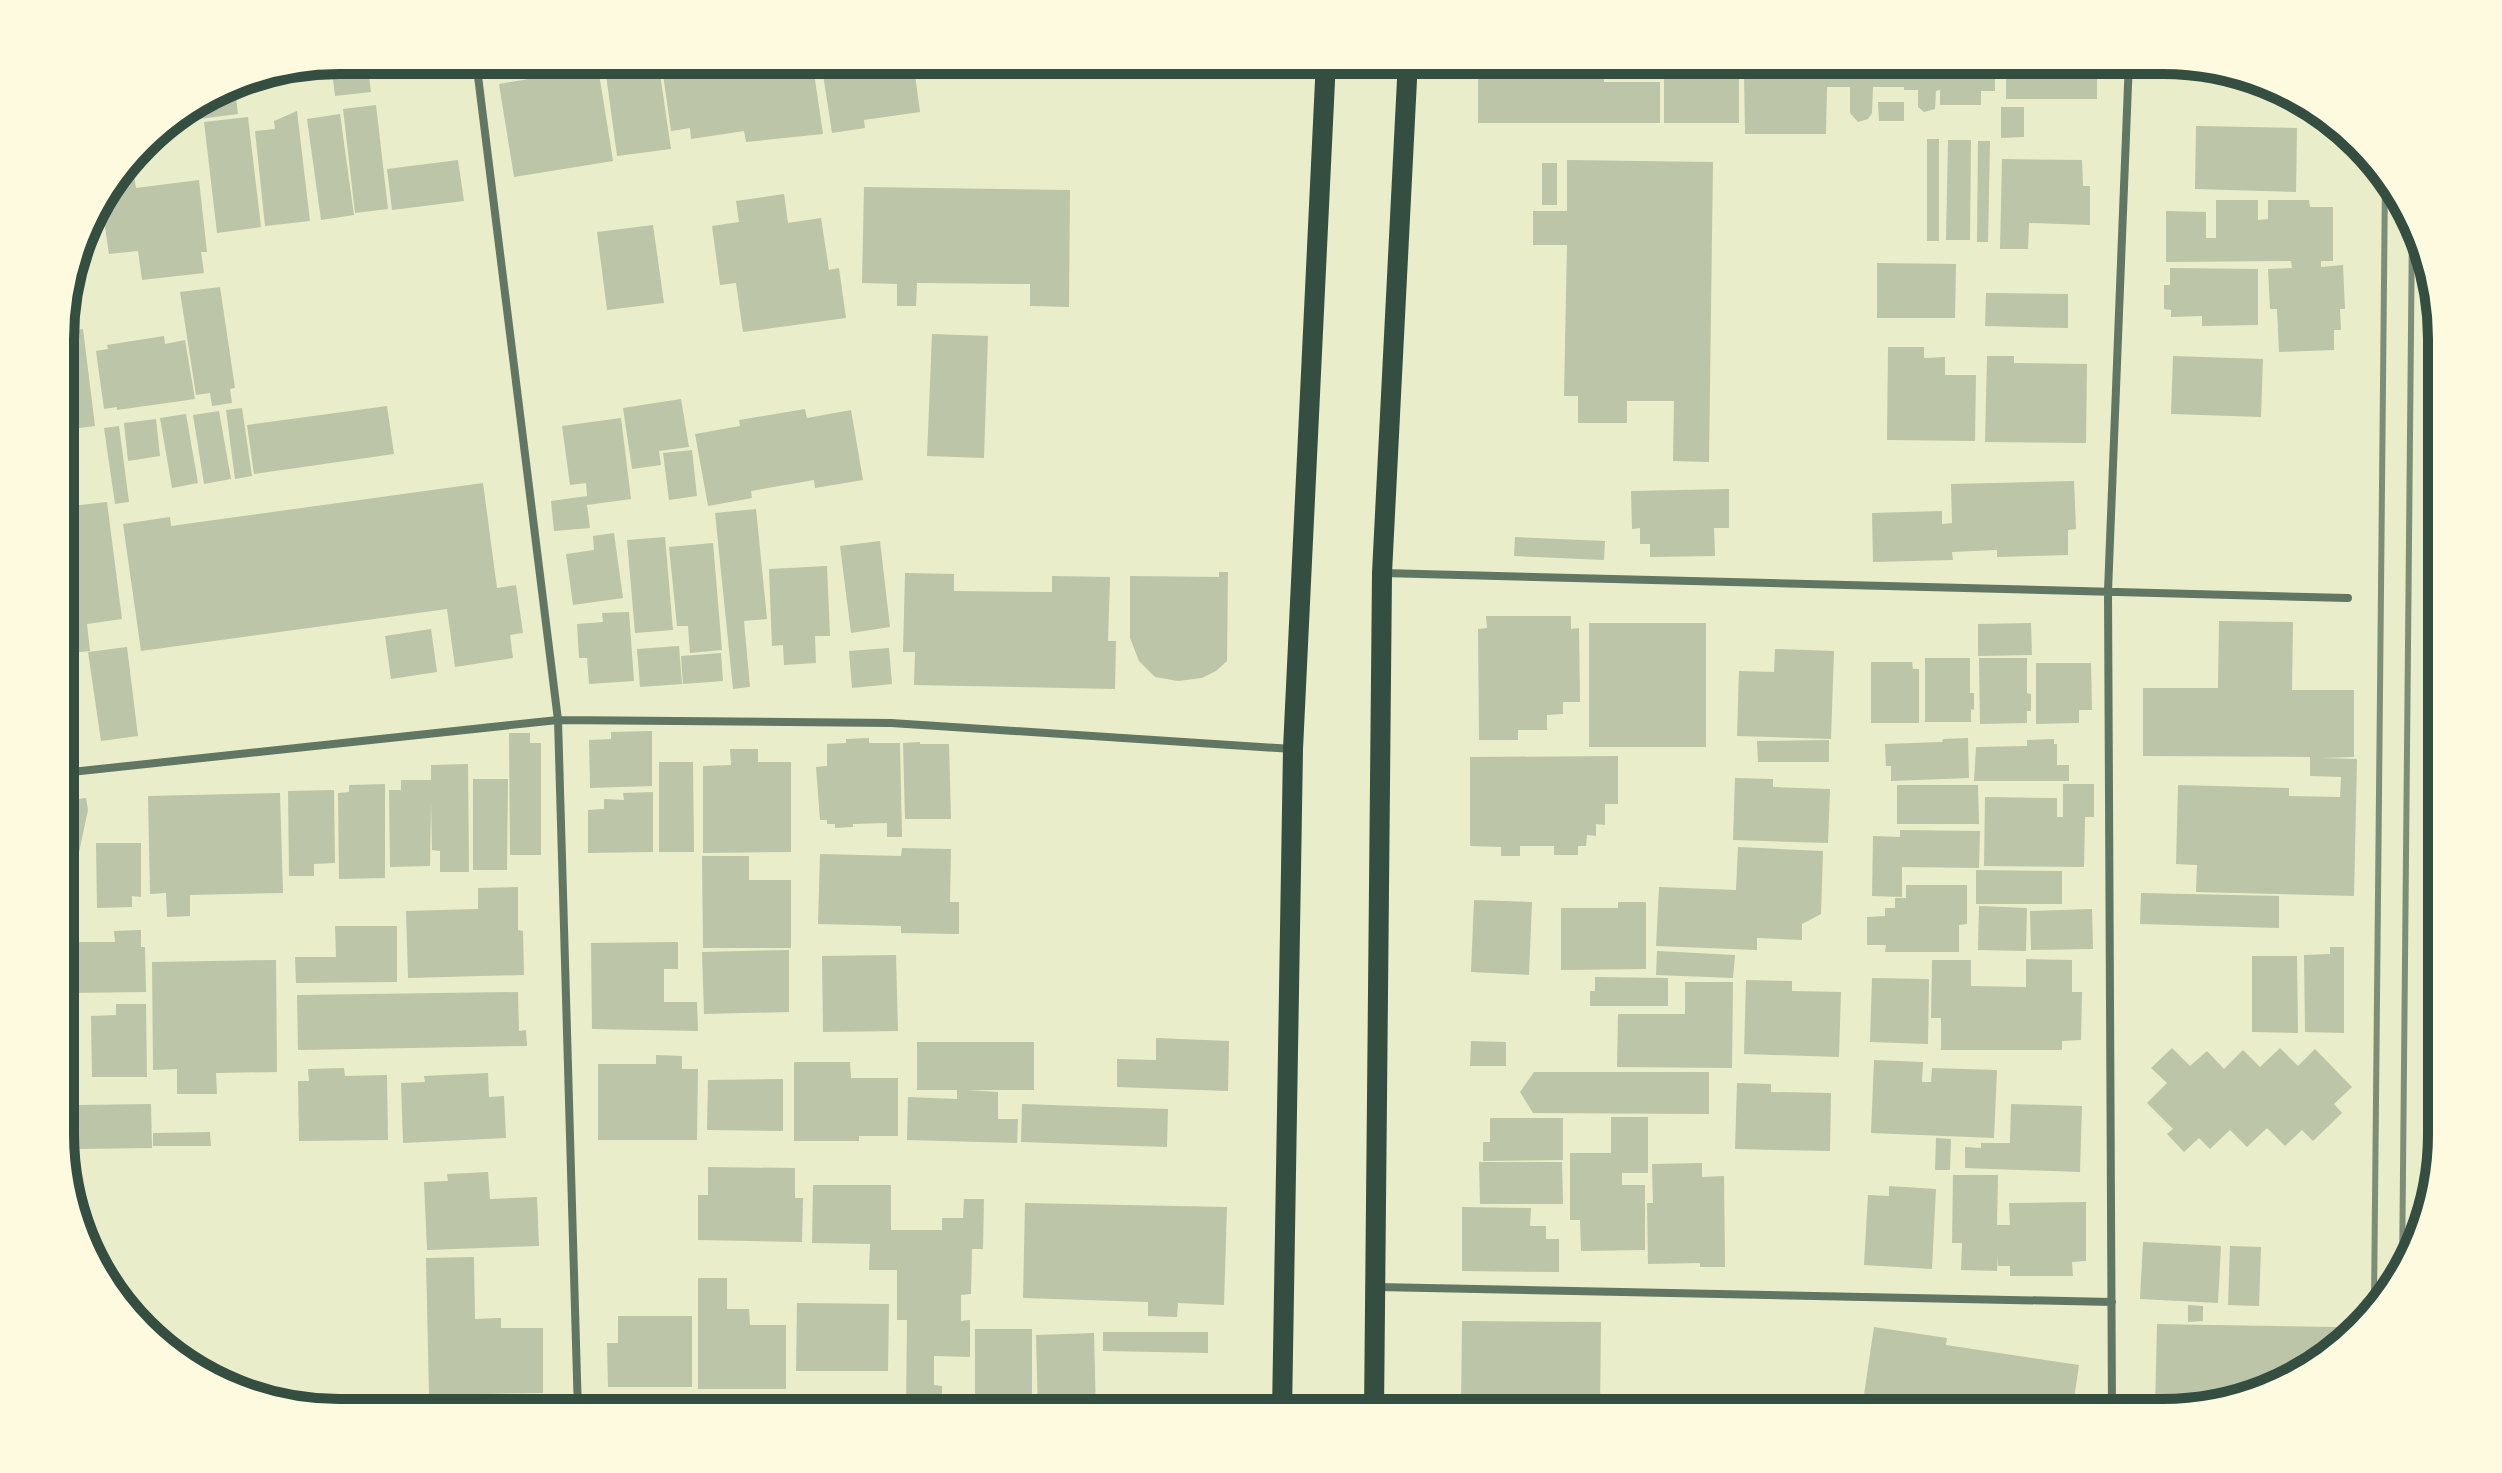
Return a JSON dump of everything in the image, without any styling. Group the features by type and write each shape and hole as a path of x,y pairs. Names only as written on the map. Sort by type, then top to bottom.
{"main road":[{"path":"1282,1398 1293,749 1325,74"},
{"path":"1374,1398 1382,573 1407,74"}],"street":[{"path":"2112,1398 2108,591 2128,74"},
{"path":"478,75 558,720 578,1399"},
{"path":"1382,573 2348,598"},
{"path":"74,772 558,720 891,723 1293,749"},
{"path":"1375,1287 2112,1302"}],"building":[{"path":"1478,74 1604,74 1604,82 1660,82 1660,123 1478,123"},
{"path":"1664,74 1739,74 1739,123 1664,123"},
{"path":"1744,74 1995,74 1995,91 1981,91 1981,105 1940,105 1940,90 1936,91 1935,109 1924,112 1918,107 1918,90 1873,87 1872,113 1868,119 1858,122 1850,113 1850,87 1827,87 1826,134 1745,134"},
{"path":"2006,74 2097,74 2097,99 2006,99"},
{"path":"333,75 369,75 371,92 335,96"},
{"path":"552,75 599,75 613,161 514,177 499,84"},
{"path":"606,75 660,75 671,149 617,156"},
{"path":"663,75 814,75 823,134 746,142 744,131 691,139 690,128 671,131"},
{"path":"823,75 915,75 920,112 864,120 865,128 832,133"},
{"path":"236,95 238,114 199,119 198,115 206,110"},
{"path":"1878,102 1904,102 1904,121 1879,121"},
{"path":"376,105 388,209 355,213 343,109"},
{"path":"2001,107 2024,107 2024,137 2001,138"},
{"path":"297,111 310,221 265,226 255,131 275,129 274,121"},
{"path":"340,114 354,215 321,220 307,119"},
{"path":"248,117 261,227 217,233 204,122"},
{"path":"2196,126 2297,128 2296,192 2195,189"},
{"path":"1927,139 1939,139 1939,241 1927,241"},
{"path":"1948,140 1971,140 1970,240 1946,240"},
{"path":"1978,141 1990,141 1988,242 1977,242"},
{"path":"2002,159 2082,160 2083,186 2090,186 2090,225 2029,223 2028,249 2000,249"},
{"path":"458,160 464,201 392,210 387,169"},
{"path":"1567,160 1713,162 1709,462 1673,461 1674,401 1627,401 1627,423 1578,423 1578,396 1564,396 1567,245 1533,245 1533,211 1567,211"},
{"path":"1542,163 1557,163 1557,205 1542,205"},
{"path":"134,173 136,188 199,180 207,252 201,252 204,273 142,280 138,251 109,254 104,220"},
{"path":"864,187 1070,190 1069,307 1030,306 1030,284 917,283 916,306 897,306 897,284 862,283"},
{"path":"784,194 788,223 821,218 829,270 839,268 846,318 743,332 736,283 720,285 712,226 739,222 736,201"},
{"path":"2216,200 2258,200 2258,220 2268,219 2268,200 2309,200 2310,207 2333,207 2333,261 2321,261 2321,267 2343,265 2345,309 2340,309 2341,330 2334,330 2334,350 2279,352 2277,309 2270,309 2268,269 2292,268 2291,261 2166,262 2166,211 2206,212 2206,238 2216,238"},
{"path":"653,225 664,303 607,310 597,232"},
{"path":"1877,263 1956,264 1955,318 1877,318"},
{"path":"2170,268 2258,269 2258,325 2202,326 2202,316 2171,317 2171,310 2164,309 2164,285 2170,285"},
{"path":"220,287 235,388 230,389 232,403 212,406 210,393 196,395 180,292"},
{"path":"1986,293 2068,294 2068,328 1985,326"},
{"path":"83,329 95,426 74,429 74,339 75,330"},
{"path":"932,334 988,336 984,458 927,456"},
{"path":"164,336 165,344 185,340 195,399 117,410 117,407 104,409 96,351 108,349 107,345"},
{"path":"1888,347 1924,347 1924,358 1945,357 1945,375 1976,375 1975,441 1887,440"},
{"path":"1987,356 2014,356 2014,363 2087,364 2086,443 1985,442"},
{"path":"2173,356 2263,359 2261,417 2171,414"},
{"path":"681,399 689,447 659,451 661,465 632,469 623,408"},
{"path":"387,406 394,454 254,474 247,425"},
{"path":"242,408 252,476 235,479 226,410"},
{"path":"805,409 807,418 851,410 863,480 815,488 814,480 751,491 752,498 708,506 695,434 740,426 739,420"},
{"path":"219,411 231,479 204,484 193,415"},
{"path":"186,414 198,483 172,488 160,418"},
{"path":"621,418 631,499 587,505 590,528 554,531 551,501 587,496 586,483 570,485 562,426"},
{"path":"156,419 160,456 128,461 124,423"},
{"path":"119,426 129,502 115,504 104,428"},
{"path":"692,450 697,496 669,500 663,453"},
{"path":"2074,481 2076,529 2068,530 2068,555 1997,557 1997,550 1952,552 1953,560 1873,562 1872,513 1942,511 1942,524 1952,523 1951,484"},
{"path":"483,483 497,588 516,585 523,633 510,635 513,658 455,667 447,609 141,651 123,524 170,517 171,526"},
{"path":"1729,489 1729,528 1714,528 1715,556 1650,557 1650,544 1640,544 1640,528 1632,529 1631,491"},
{"path":"107,502 122,619 87,624 90,651 74,653 74,506"},
{"path":"756,509 767,619 744,621 750,687 733,689 715,513"},
{"path":"614,533 623,598 573,605 566,554 594,550 593,536"},
{"path":"665,537 673,630 635,633 627,540"},
{"path":"1515,537 1605,541 1604,560 1514,556"},
{"path":"880,541 890,627 851,633 840,546"},
{"path":"713,543 722,650 690,653 688,626 677,626 669,547"},
{"path":"827,566 830,636 815,636 816,663 784,665 783,645 772,646 769,569"},
{"path":"1219,572 1228,572 1227,661 1202,678 1178,681 1155,677 1139,661 1130,638 1130,576 1219,577"},
{"path":"905,573 954,574 954,591 1052,592 1052,576 1110,577 1108,641 1116,641 1115,689 914,685 915,652 903,652"},
{"path":"629,612 634,681 589,684 587,658 579,658 577,624 603,622 602,613"},
{"path":"1486,616 1571,616 1571,629 1579,628 1580,702 1563,702 1563,714 1547,715 1547,730 1518,730 1518,740 1479,740 1478,629 1487,628"},
{"path":"2219,621 2293,622 2292,690 2354,690 2354,757 2321,758 2357,759 2354,896 2196,892 2197,865 2176,864 2178,785 2289,788 2289,796 2340,797 2341,777 2310,776 2310,757 2143,756 2143,688 2218,688"},
{"path":"1589,623 1706,623 1706,747 1589,747"},
{"path":"2031,623 2032,655 1978,656 1978,624"},
{"path":"431,629 437,672 391,679 385,636"},
{"path":"679,646 682,684 640,687 637,649"},
{"path":"127,647 138,736 101,741 88,652"},
{"path":"889,648 892,684 852,688 849,651"},
{"path":"1775,649 1834,651 1831,739 1737,736 1739,671 1774,672"},
{"path":"721,653 723,681 683,684 681,656"},
{"path":"1925,658 1970,658 1970,693 1974,693 1971,722 1925,722"},
{"path":"1979,658 2027,658 2027,693 2031,694 2031,711 2027,711 2027,723 1980,724"},
{"path":"1871,662 1912,662 1913,669 1919,669 1919,723 1871,723"},
{"path":"2036,663 2091,663 2092,710 2079,710 2079,723 2036,724"},
{"path":"652,731 652,786 590,788 589,740 611,739 611,732"},
{"path":"509,733 530,733 530,743 541,743 541,855 510,855"},
{"path":"869,738 869,743 900,743 902,837 887,837 887,823 835,828 835,824 820,820 816,767 827,766 827,744"},
{"path":"1968,738 1969,778 1891,781 1891,766 1886,766 1885,744"},
{"path":"2054,739 2054,744 2057,744 2057,765 2069,765 2069,781 1974,781 1976,747 2027,746 2027,740"},
{"path":"1829,740 1829,762 1758,762 1757,741"},
{"path":"903,743 949,744 951,819 905,819"},
{"path":"730,749 758,749 758,762 791,762 791,852 703,853 703,766 731,765"},
{"path":"1618,756 1618,804 1605,804 1605,825 1596,824 1596,836 1587,835 1586,846 1578,846 1578,855 1554,855 1554,846 1520,846 1520,856 1501,856 1501,847 1470,846 1470,757"},
{"path":"659,762 693,762 694,852 659,852"},
{"path":"468,764 469,872 440,872 440,851 432,850 431,802 430,866 390,867 389,790 401,790 401,780 431,780 431,765"},
{"path":"1735,778 1773,779 1773,787 1830,789 1828,843 1733,840"},
{"path":"473,779 508,779 507,870 473,870"},
{"path":"385,784 385,878 339,879 338,793 349,792 349,785"},
{"path":"2063,784 2094,784 2094,817 2085,817 2084,867 1984,866 1985,797 2057,798 2057,817 2063,817"},
{"path":"1897,785 1978,785 1979,824 1897,824"},
{"path":"334,790 335,863 314,864 314,876 289,876 288,791"},
{"path":"653,792 653,852 588,853 588,810 604,809 604,799 624,800 623,793"},
{"path":"280,793 283,893 190,895 190,916 167,917 166,893 150,894 148,796"},
{"path":"86,798 88,810 74,876 74,800"},
{"path":"1900,830 1980,831 1979,868 1902,867 1902,897 1872,896 1873,836 1900,837"},
{"path":"96,843 141,843 141,897 132,896 132,907 97,908"},
{"path":"1738,847 1823,851 1821,914 1802,924 1802,940 1757,938 1757,950 1656,946 1659,887 1736,890"},
{"path":"902,848 951,849 950,902 959,902 959,934 901,933 901,926 818,924 820,854 901,856"},
{"path":"702,856 749,856 749,880 791,880 791,948 703,948"},
{"path":"1976,870 2062,871 2062,904 1976,904"},
{"path":"1906,885 1967,885 1967,924 1959,925 1959,952 1885,952 1886,945 1867,945 1867,917 1885,916 1885,908 1895,908 1895,898 1906,898"},
{"path":"518,887 518,930 523,931 524,975 408,978 406,911 478,909 478,888"},
{"path":"2141,893 2279,896 2279,928 2140,924"},
{"path":"1474,900 1532,902 1529,975 1471,972"},
{"path":"1618,902 1646,902 1646,969 1561,970 1561,908 1618,908"},
{"path":"1979,906 2027,908 2026,951 1978,950"},
{"path":"2092,909 2093,949 2031,950 2030,911"},
{"path":"335,926 397,926 397,982 296,983 295,957 336,957"},
{"path":"141,930 141,947 145,947 146,992 74,993 74,942 115,942 114,931"},
{"path":"678,942 678,969 664,969 664,1002 697,1002 698,1031 592,1029 591,943"},
{"path":"2330,947 2344,947 2344,1033 2305,1032 2304,955 2330,954"},
{"path":"789,950 789,1012 704,1014 702,952"},
{"path":"1657,951 1735,955 1733,978 1656,975"},
{"path":"896,955 898,1031 823,1032 822,956"},
{"path":"2252,956 2297,956 2298,1033 2252,1032"},
{"path":"2026,959 2072,960 2072,992 2082,992 2081,1040 2062,1041 2062,1050 1941,1050 1941,1018 1931,1018 1932,960 1971,960 1971,986 2026,987"},
{"path":"276,960 277,1072 216,1073 217,1094 177,1094 177,1069 153,1070 152,962"},
{"path":"1595,977 1668,978 1668,1006 1590,1006 1590,991 1595,991"},
{"path":"1872,978 1929,979 1928,1044 1870,1042"},
{"path":"1746,980 1792,981 1792,991 1841,992 1839,1057 1744,1054"},
{"path":"1685,982 1733,982 1732,1068 1617,1067 1618,1014 1685,1014"},
{"path":"518,992 519,1031 526,1030 527,1046 298,1050 297,995"},
{"path":"116,1004 146,1004 147,1077 92,1077 91,1016 116,1015"},
{"path":"1156,1038 1229,1041 1228,1091 1117,1087 1117,1059 1156,1060"},
{"path":"1471,1041 1506,1042 1506,1066 1470,1066"},
{"path":"917,1042 1034,1042 1034,1090 968,1090 998,1092 998,1119 1018,1119 1017,1143 907,1140 908,1097 957,1099 957,1090 917,1090"},
{"path":"2172,1048 2190,1066 2207,1051 2224,1069 2243,1050 2260,1067 2280,1048 2298,1066 2315,1049 2352,1087 2334,1104 2342,1113 2313,1141 2302,1130 2285,1146 2267,1128 2247,1147 2230,1130 2210,1149 2199,1138 2184,1152 2167,1134 2173,1129 2147,1103 2167,1083 2151,1068"},
{"path":"656,1055 682,1056 682,1069 698,1069 697,1140 598,1140 598,1064 656,1064"},
{"path":"1874,1060 1923,1062 1922,1082 1931,1082 1932,1068 1997,1070 1994,1138 1871,1133"},
{"path":"794,1062 850,1062 851,1078 898,1078 898,1136 859,1136 859,1141 794,1141"},
{"path":"344,1068 345,1076 387,1075 388,1140 299,1141 298,1081 309,1081 308,1069"},
{"path":"1534,1072 1709,1072 1709,1114 1533,1113 1520,1092"},
{"path":"488,1073 489,1097 504,1096 506,1138 403,1143 401,1083 425,1082 424,1076"},
{"path":"783,1079 783,1131 707,1130 708,1080"},
{"path":"1737,1083 1771,1084 1771,1092 1831,1093 1830,1151 1735,1149"},
{"path":"151,1104 152,1148 77,1149 76,1105"},
{"path":"1022,1104 1168,1109 1167,1147 1021,1142"},
{"path":"2011,1104 2082,1106 2080,1172 1965,1168 1965,1147 1981,1148 1981,1143 2010,1143"},
{"path":"1611,1117 1648,1117 1648,1173 1622,1173 1622,1185 1645,1185 1645,1250 1581,1251 1580,1220 1570,1220 1570,1153 1611,1153"},
{"path":"1490,1118 1563,1118 1563,1160 1483,1161 1483,1142 1490,1142"},
{"path":"210,1132 211,1146 153,1146 153,1133"},
{"path":"1936,1138 1951,1139 1950,1170 1935,1170"},
{"path":"1479,1162 1562,1162 1563,1204 1480,1204"},
{"path":"1702,1163 1702,1177 1724,1176 1725,1267 1700,1267 1700,1263 1648,1264 1647,1203 1653,1203 1652,1164"},
{"path":"708,1167 795,1168 795,1198 803,1198 802,1242 698,1240 698,1195 708,1195"},
{"path":"488,1172 490,1199 537,1197 539,1246 427,1250 424,1182 448,1181 447,1174"},
{"path":"1953,1175 1998,1175 1997,1225 2010,1225 2009,1203 2086,1202 2086,1261 2072,1262 2073,1276 2010,1276 2010,1266 1998,1266 1998,1256 1997,1271 1961,1270 1962,1243 1952,1243"},
{"path":"813,1185 891,1185 891,1230 942,1230 942,1218 963,1218 964,1199 984,1199 983,1249 972,1249 971,1294 961,1295 961,1321 970,1320 970,1357 934,1356 934,1385 942,1386 942,1399 906,1399 907,1320 897,1320 897,1270 869,1270 870,1244 812,1243"},
{"path":"1889,1186 1936,1189 1932,1269 1864,1265 1868,1195 1889,1196"},
{"path":"1025,1203 1227,1207 1224,1305 1178,1303 1177,1317 1148,1316 1148,1302 1023,1298"},
{"path":"1462,1207 1531,1208 1530,1226 1546,1226 1546,1239 1559,1239 1559,1272 1462,1271"},
{"path":"2143,1242 2221,1246 2218,1303 2140,1299"},
{"path":"2230,1246 2261,1247 2259,1306 2228,1305"},
{"path":"474,1257 475,1319 501,1318 501,1328 543,1328 543,1393 429,1395 426,1258"},
{"path":"698,1278 727,1278 727,1309 749,1309 750,1325 786,1325 786,1389 698,1389"},
{"path":"797,1303 889,1304 888,1371 796,1371"},
{"path":"2188,1305 2203,1306 2203,1321 2188,1322"},
{"path":"618,1316 692,1316 692,1387 608,1387 607,1343 618,1343"},
{"path":"1462,1321 1601,1322 1600,1398 1461,1398"},
{"path":"2157,1324 2337,1327 2337,1333 2324,1344 2264,1379 2198,1397 2155,1398"},
{"path":"1874,1327 1947,1338 1946,1345 2079,1365 2074,1398 1863,1398"},
{"path":"975,1329 1032,1329 1032,1399 975,1399"},
{"path":"1103,1332 1208,1332 1208,1353 1103,1351"},
{"path":"1094,1333 1096,1399 1038,1399 1036,1335"}],"railway":[{"path":"2374,1293 2385,196"},
{"path":"2402,1246 2412,249"}]}
